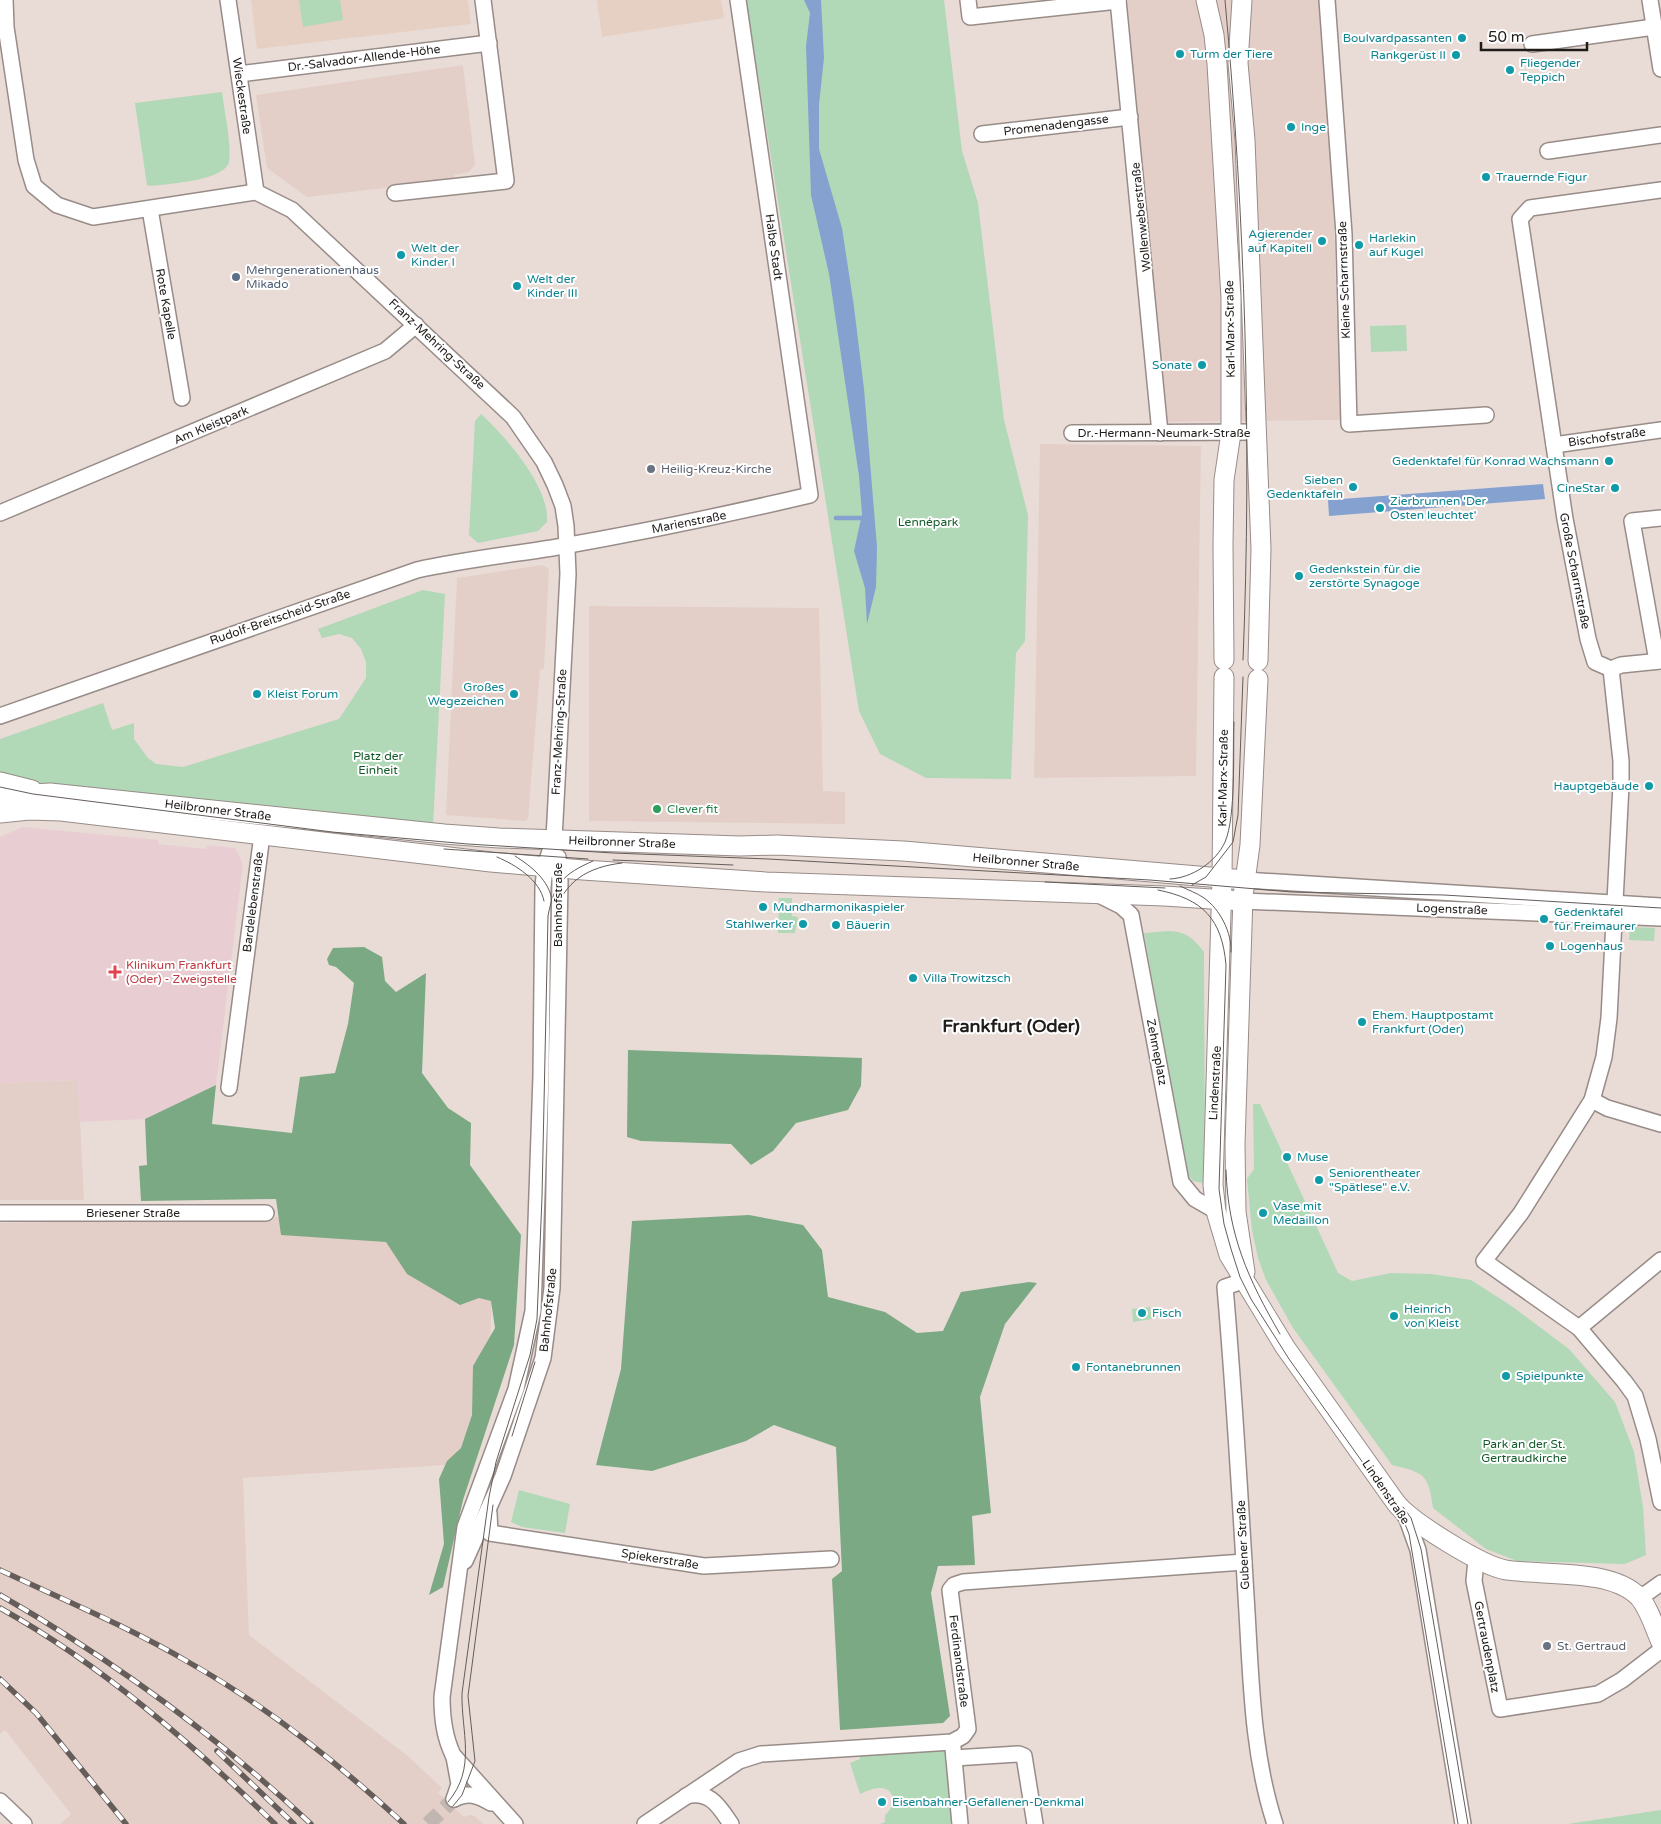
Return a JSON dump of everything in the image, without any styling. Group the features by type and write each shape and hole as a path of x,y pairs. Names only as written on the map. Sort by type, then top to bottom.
{"street":[{"path":"5,0 2,25 26,160 34,186 57,205 93,217 256,192"},
{"name":"Wieckestraße","path":"228,0 256,192"},
{"path":"395,194 506,181 483,0"},
{"name":"Halbe Stadt","path":"738,0 810,495"},
{"name":"Wollenweberstraße","path":"968,0 970,17 1118,0 1160,433"},
{"name":"Karl-Marx-Straße","path":"1206,0 1214,35 1217,64 1231,298 1231,433 1224,480 1222,879"},
{"name":"Karl-Marx-Straße","path":"1242,0 1238,63 1245,140 1262,549 1258,661"},
{"name":"Kleine Scharrnstraße","path":"1328,0 1344,234 1349,424 1486,415"},
{"path":"1650,0 1661,69"},
{"path":"1532,44 1654,27"},
{"name":"Dr.-Salvador-Allende-Höhe","path":"239,74 489,43"},
{"name":"Promenadengasse","path":"982,134 1130,117"},
{"path":"1548,151 1661,135"},
{"name":"Große Scharrnstraße","path":"1611,669 1595,662 1588,639 1565,519 1520,219 1530,208 1661,190"},
{"name":"Franz-Mehring-Straße","path":"256,192 292,210 483,387 528,435 544,462 563,506 568,545 554,839"},
{"name":"Rote Kapelle","path":"150,209 182,398"},
{"name":"Am Kleistpark","path":"0,513 385,351 416,325"},
{"name":"Bischofstraße","path":"1554,445 1661,430"},
{"name":"Dr.-Hermann-Neumark-Straße","path":"1072,433 1257,432"},
{"name":"Marienstraße","path":"568,545 700,521 810,495"},
{"path":"1661,518 1632,521 1659,661 1621,665 1611,669 1620,761 1615,908 1609,1018 1604,1057 1592,1100 1521,1213 1484,1261 1579,1328 1635,1396 1648,1439 1661,1502"},
{"name":"Rudolf-Breitscheid-Straße","path":"0,716 417,570 456,561 568,545"},
{"path":"1245,880 1250,845 1258,679"},
{"path":"0,782 50,793"},
{"name":"Heilbronner Straße","path":"0,801 33,794 50,793 441,834 498,838 740,846 778,845 903,851 1245,880"},
{"name":"Heilbronner Straße","path":"0,813 29,810 62,811 491,862 552,867 766,882 1243,901"},
{"name":"Bardelebenstraße","path":"230,1088 262,835"},
{"name":"Bahnhofstraße","path":"501,1809 474,1794 462,1795 454,1799 459,1784 453,1754 445,1734 442,1697 465,1527 516,1389 534,1312 554,839"},
{"name":"Bahnhofstraße","path":"458,1574 489,1510 513,1449 543,1358 552,1288 552,867"},
{"name":"Lindenstraße","path":"1222,879 1219,1008 1213,1119 1212,1185 1216,1212 1229,1255 1246,1280 1285,1347 1407,1519 1418,1550 1463,1824"},
{"name":"Lindenstraße","path":"1245,880 1234,1180 1237,1220 1246,1280"},
{"name":"Logenstraße","path":"1245,880 1615,908 1661,918"},
{"name":"Zehmeplatz","path":"1099,895 1121,906 1132,915 1181,1182 1195,1199 1216,1212"},
{"name":"Logenstraße","path":"1243,901 1615,908 1661,906"},
{"path":"1592,1100 1607,1108 1661,1124"},
{"name":"Briesener Straße","path":"0,1213 266,1213"},
{"path":"1579,1328 1661,1260"},
{"name":"Gubener Straße","path":"1246,1280 1225,1287 1236,1416 1244,1562 1259,1761 1275,1824"},
{"name":"Bahnhofstraße","path":"487,1468 490,1533"},
{"path":"1401,1509 1410,1518 1476,1560 1504,1570 1585,1576 1622,1585 1640,1598 1661,1642"},
{"name":"Spiekerstraße","path":"490,1533 704,1566 831,1559"},
{"name":"Gertraudenplatz","path":"1476,1560 1474,1581 1500,1709 1598,1694 1622,1680 1661,1650"},
{"name":"Ferdinandstraße","path":"952,1742 963,1736 968,1729 950,1590 954,1585 963,1582 1244,1562"},
{"path":"1640,1598 1661,1583"},
{"path":"645,1824 684,1796 739,1761 761,1754 952,1742 960,1824"},
{"name":"Bahnhofstraße","path":"453,1754 501,1809"},
{"path":"954,1758 1019,1754 1024,1756 1034,1824"},
{"path":"684,1796 703,1795 711,1798 731,1824"},
{"path":"0,1801 24,1824"},
{"path":"501,1809 515,1824"}],"shaded area":[{"path":"251,0 468,0 471,24 257,49"},
{"path":"597,0 721,0 724,18 602,37"},
{"path":"1127,0 1320,0 1331,123 1340,420 1164,422"},
{"path":"463,65 475,164 469,172 454,175 454,180 307,197 267,168 256,95"},
{"path":"1040,444 1201,446 1196,776 1034,778"},
{"path":"542,565 549,569 544,669 540,670 528,819 525,821 446,815 457,578"},
{"path":"589,606 819,608 823,791 845,792 845,824 589,821"},
{"name":"Klinikum Frankfurt (Oder) - Zweigstelle","path":"23,827 158,840 158,844 206,849 207,845 235,848 243,864 216,1085 145,1119 80,1122 77,1080 0,1083 0,837"},
{"path":"78,1080 84,1200 0,1200 0,1083"},
{"path":"456,1213 493,1271 490,1346 461,1464 243,1478 249,1635 408,1756 442,1788 438,1793 464,1817 469,1815 475,1816 483,1824 60,1824 71,1814 5,1730 0,1734 0,1223"}],"green space":[{"path":"299,0 340,0 343,20 303,27"},
{"name":"Lennépark","path":"746,0 944,0 962,151 978,203 1004,420 1028,515 1025,641 1016,653 1011,779 926,778 880,754 859,711"},
{"path":"222,92 230,155 229,162 225,168 206,177 181,183 147,185 135,103"},
{"path":"1406,325 1407,351 1371,352 1370,326"},
{"path":"481,414 502,435 534,478 546,508 547,522 538,531 478,543 469,535 475,421"},
{"name":"Platz der Einheit","path":"423,590 445,594 433,826 43,784 0,772 0,739 103,703 112,730 134,723 134,739 148,758 156,764 183,767 339,719 366,678 366,662 361,649 352,638 339,634 322,638 318,629"},
{"path":"779,898 792,898 792,916 798,917 795,933 778,933"},
{"path":"1630,927 1655,928 1654,941 1629,940"},
{"path":"1169,931 1181,933 1189,937 1204,952 1205,1177 1202,1183 1193,1181 1187,1174 1144,933"},
{"path":"364,947 382,957 385,981 396,992 426,973 422,1073 448,1108 471,1123 470,1165 521,1235 514,1345 463,1500 443,1587 429,1595 444,1544 439,1479 447,1461 461,1448 472,1415 473,1366 495,1328 491,1301 479,1298 460,1305 407,1274 386,1242 281,1235 276,1199 141,1201 139,1166 147,1165 145,1119 216,1085 212,1124 292,1133 300,1077 335,1073 348,1024 354,983 336,967 329,965 327,959 333,948"},
{"path":"628,1050 862,1058 861,1086 848,1110 796,1123 773,1151 751,1165 731,1144 641,1141 627,1137"},
{"name":"Park an der St. Gertraudkirche","path":"1253,1104 1260,1104 1338,1273 1352,1281 1391,1273 1431,1274 1471,1280 1513,1307 1569,1349 1615,1402 1634,1452 1643,1507 1646,1555 1625,1564 1517,1561 1486,1549 1433,1508 1427,1482 1418,1473 1392,1465 1293,1328 1266,1280 1258,1258 1252,1230 1247,1179 1254,1169"},
{"path":"749,1215 803,1225 822,1250 828,1297 885,1312 917,1333 943,1331 961,1292 1029,1282 1037,1283 1005,1324 980,1397 991,1513 972,1516 975,1565 938,1566 931,1593 950,1716 943,1723 840,1730 832,1579 842,1571 836,1447 774,1425 746,1441 652,1471 596,1465 621,1369 632,1221"},
{"path":"1150,1307 1152,1319 1133,1322 1132,1309"},
{"path":"519,1490 570,1504 565,1533 522,1527 511,1522"},
{"path":"949,1746 956,1824 880,1824 885,1822 885,1815 891,1808 892,1795 886,1789 880,1788 860,1794 850,1763 860,1759 859,1754"},
{"path":"1661,1810 1661,1824 1568,1824"}],"water":[{"path":"804,0 821,0 824,58 819,104 819,149 842,228 864,389 877,547 876,587 867,624 865,588 854,551 862,514 859,476 829,274 811,195 806,46 810,13"},
{"name":"Zierbrunnen 'Der Osten leuchtet'","path":"1543,484 1545,499 1329,516 1328,500"}],"waterway":[{"path":"836,518 861,518"}],"tunnel":[{"path":"428,1824 454,1799"}],"tram line":[{"path":"1225,0 1238,165 1245,330 1247,495 1243,660"},
{"path":"1192,885 1206,877 1233,842 1238,815 1243,677"},
{"path":"1170,879 1187,876 1202,868 1216,856 1225,842 1231,817 1234,722"},
{"path":"0,787 33,794 332,832 468,844 1150,880 1292,892 1444,895 1661,908"},
{"path":"444,849 588,859"},
{"path":"515,856 533,869 544,881 552,901"},
{"path":"497,857 512,864 526,874 538,886 544,901"},
{"path":"613,860 733,865"},
{"path":"448,1802 457,1789 465,1763 466,1749 462,1693 489,1497 496,1462 530,1355 537,1319 542,1197 548,916 553,896 562,881 574,871 593,861"},
{"path":"554,915 564,893 579,878 598,868 622,863"},
{"path":"1045,882 1165,888"},
{"path":"1180,886 1201,896 1215,908 1227,929 1231,952"},
{"path":"1158,890 1187,899 1198,906 1215,923 1220,935 1226,965 1219,1189 1224,1224 1240,1277 1251,1299 1289,1359 1403,1519 1409,1534 1458,1824"},
{"path":"1226,1170 1231,1215 1242,1256 1258,1294 1280,1334"},
{"path":"512,1436 535,1362"},
{"path":"453,1806 462,1795 475,1761 468,1696 493,1505"},
{"path":"1403,1507 1411,1518 1421,1549 1468,1824"}],"railway":[{"path":"0,1570 144,1638 219,1680 302,1737 354,1779 404,1824"},
{"path":"0,1595 82,1645 162,1700 238,1760 311,1824"},
{"path":"0,1608 38,1630 110,1680 178,1735 275,1824"},
{"path":"0,1679 36,1713 126,1824"},
{"path":"217,1751 294,1824"}],"place":[{"name":"Boulvardpassanten","path":"1462,38"},
{"name":"Turm der Tiere","path":"1180,54"},
{"name":"Rankgerüst II","path":"1456,55"},
{"name":"Fliegender Teppich","path":"1510,70"},
{"name":"Inge","path":"1291,127"},
{"name":"Trauernde Figur","path":"1486,177"},
{"name":"Agierender auf Kapitell","path":"1322,241"},
{"name":"Harlekin auf Kugel","path":"1359,245"},
{"name":"Welt der Kinder I","path":"401,255"},
{"name":"Mehrgenerationenhaus Mikado","path":"236,277"},
{"name":"Welt der Kinder III","path":"517,286"},
{"name":"Sonate","path":"1202,365"},
{"name":"Gedenktafel für Konrad Wachsmann","path":"1609,461"},
{"name":"Heilig-Kreuz-Kirche","path":"651,469"},
{"name":"Sieben Gedenktafeln","path":"1353,487"},
{"name":"CineStar","path":"1615,488"},
{"name":"Zierbrunnen 'Der Osten leuchtet'","path":"1380,508"},
{"name":"Gedenkstein für die zerstörte Synagoge","path":"1299,576"},
{"name":"Kleist Forum","path":"257,694"},
{"name":"Großes Wegezeichen","path":"514,694"},
{"name":"Hauptgebäude","path":"1649,786"},
{"name":"Clever fit","path":"657,809"},
{"name":"Mundharmonikaspieler","path":"763,907"},
{"name":"Gedenktafel für Freimaurer","path":"1544,919"},
{"name":"Stahlwerker","path":"803,924"},
{"name":"Bäuerin","path":"836,925"},
{"name":"Logenhaus","path":"1550,946"},
{"name":"Klinikum Frankfurt (Oder) - Zweigstelle","path":"115,972"},
{"name":"Villa Trowitzsch","path":"913,978"},
{"name":"Ehem. Hauptpostamt Frankfurt (Oder)","path":"1362,1022"},
{"name":"Muse","path":"1287,1157"},
{"name":"Seniorentheater \"Spätlese\" e.V.","path":"1319,1180"},
{"name":"Vase mit Medaillon","path":"1263,1213"},
{"name":"Fisch","path":"1142,1313"},
{"name":"Heinrich von Kleist","path":"1394,1316"},
{"name":"Fontanebrunnen","path":"1076,1367"},
{"name":"Spielpunkte","path":"1506,1376"},
{"name":"St. Gertraud","path":"1547,1646"},
{"name":"Eisenbahner-Gefallenen-Denkmal","path":"882,1802"}],"district":[{"name":"Frankfurt (Oder)","path":"1011,1026"}]}
